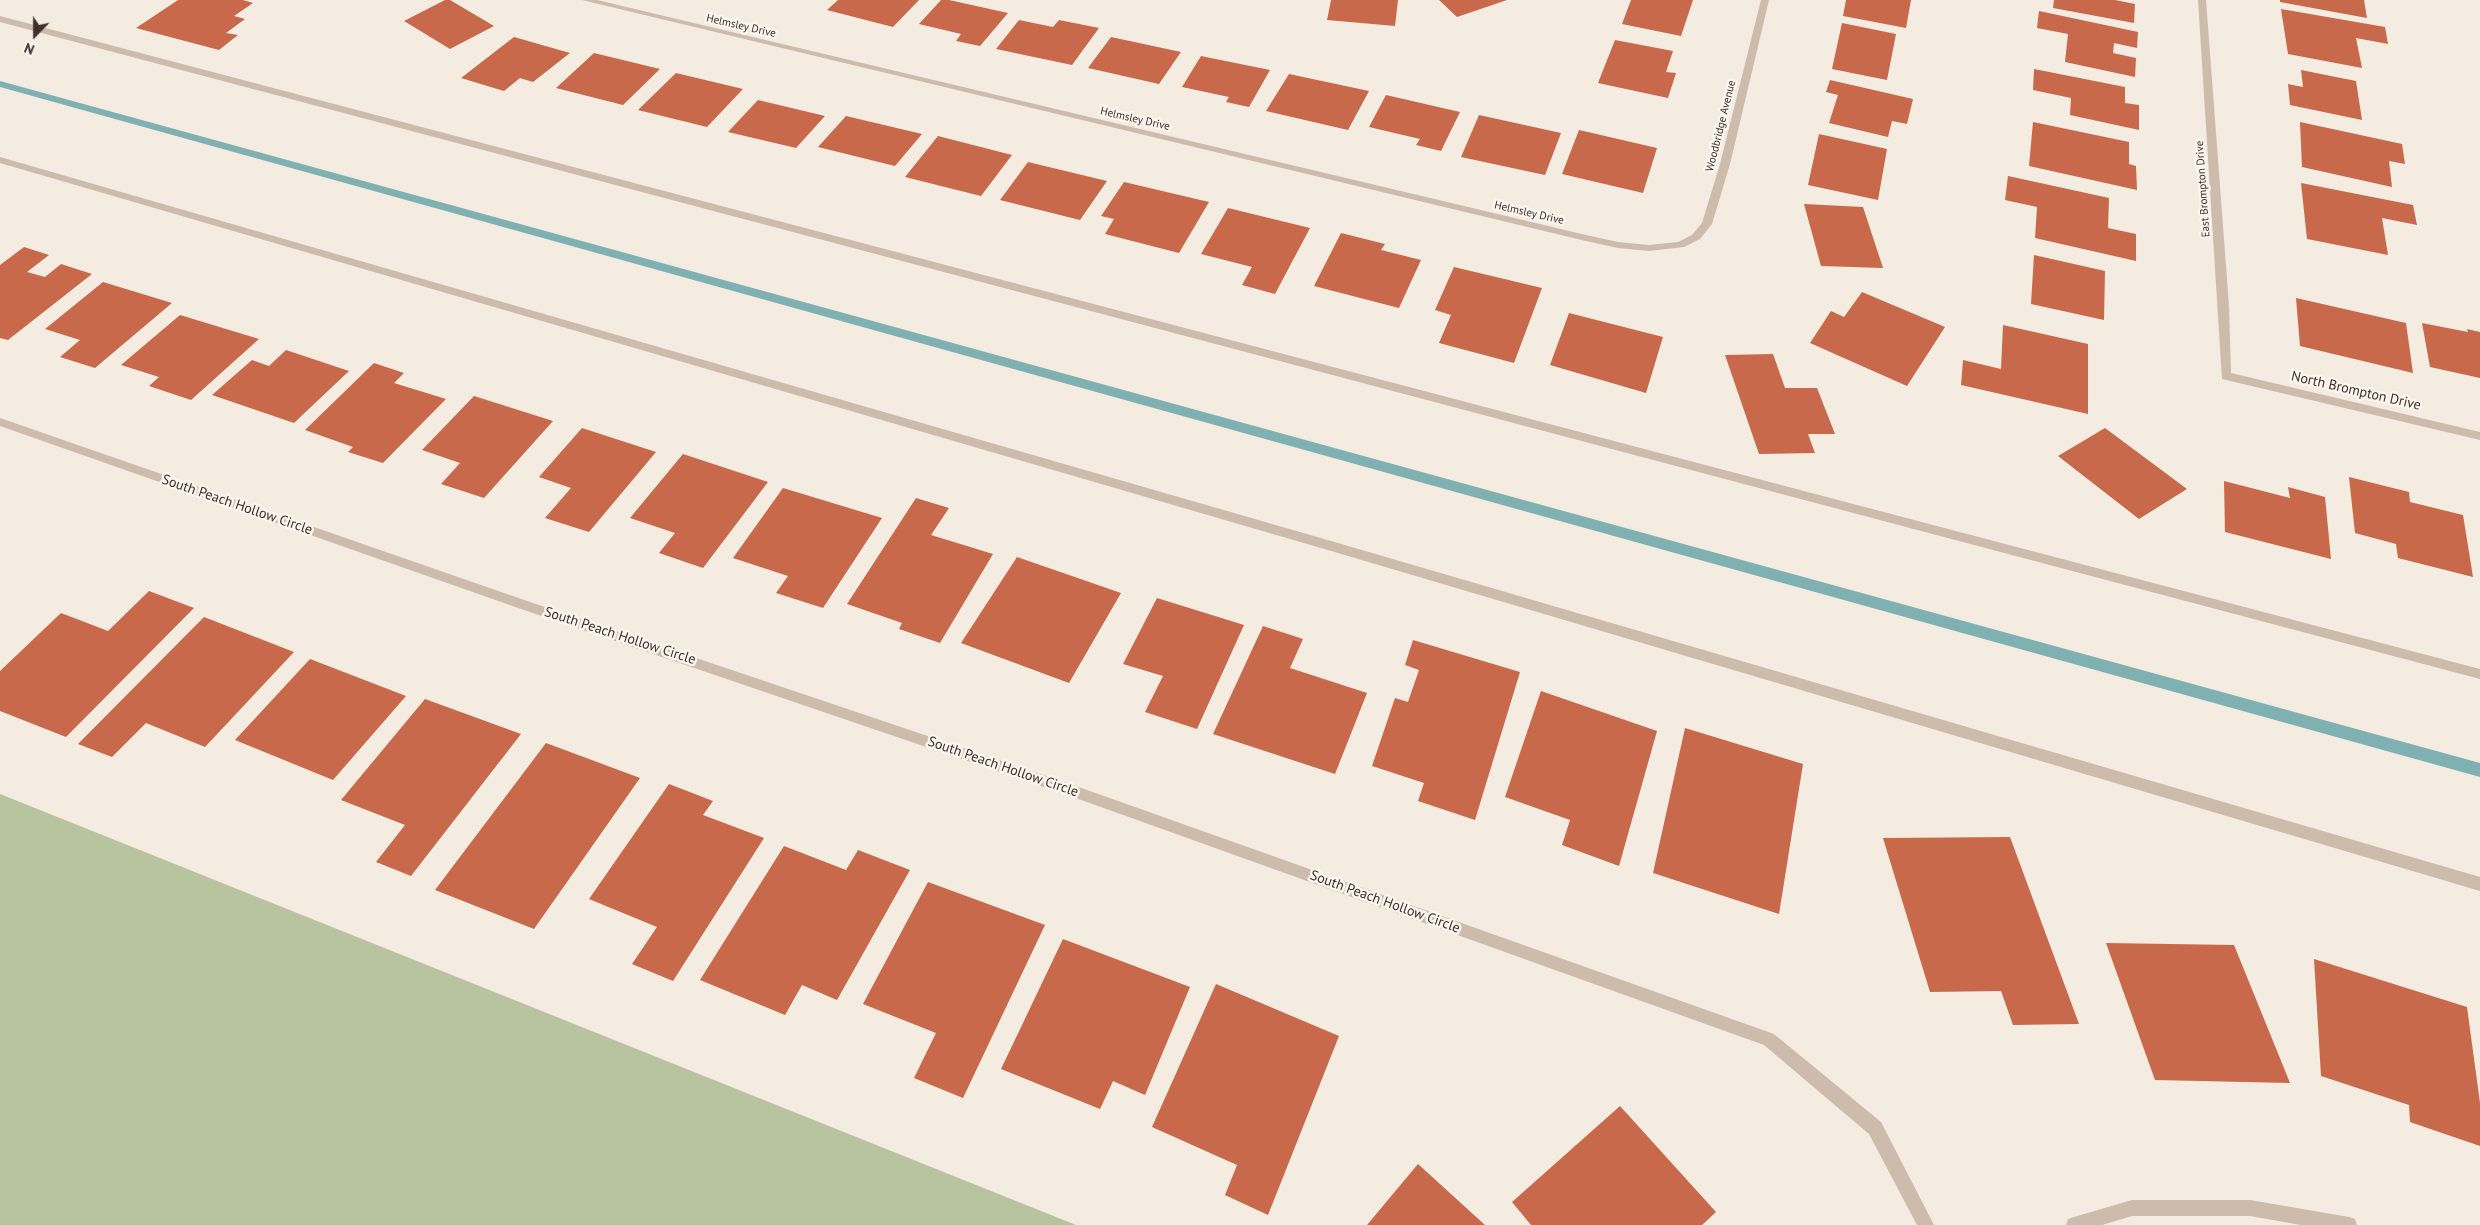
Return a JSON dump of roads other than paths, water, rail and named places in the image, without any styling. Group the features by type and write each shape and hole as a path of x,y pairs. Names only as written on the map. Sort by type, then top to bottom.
{"street":[{"name":"Helmsley Drive","path":"586,0 1602,241 1649,248 1680,245"},
{"name":"Woodbridge Avenue","path":"1680,245 1696,237 1707,224 1765,0"},
{"name":"East Brompton Drive","path":"2202,0 2224,306 2226,376"},
{"path":"0,19 2480,674"},
{"path":"0,160 1319,543 2480,884"},
{"name":"North Brompton Drive","path":"2226,376 2480,436"},
{"name":"South Peach Hollow Circle","path":"0,422 528,606 653,646 1083,795 1769,1039 1875,1128 1926,1225"},
{"path":"2074,1225 2132,1208 2250,1208 2349,1225"}],"waterway":[{"path":"0,84 2480,770"}]}
